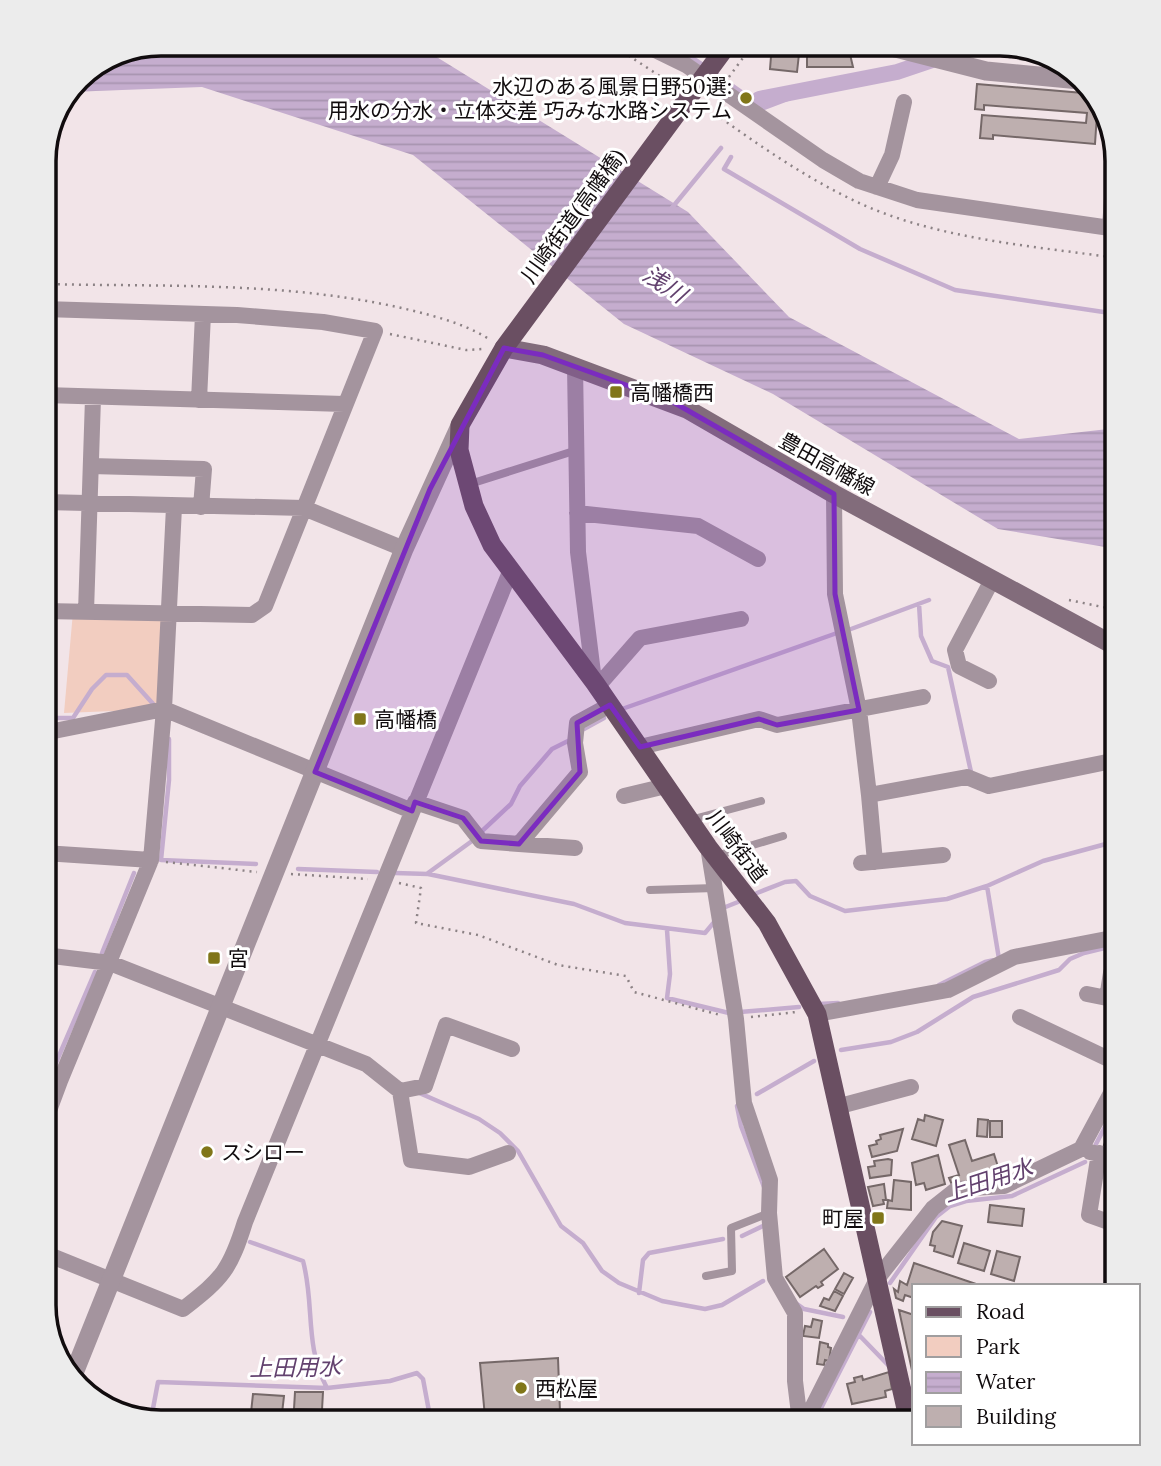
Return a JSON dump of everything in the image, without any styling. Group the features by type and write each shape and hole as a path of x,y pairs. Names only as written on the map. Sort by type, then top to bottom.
{"main road":[{"name":"川崎街道(高幡橋)","path":"504,348 719,56"},
{"name":"豊田高幡線","path":"504,348 524,349 687,409 834,494 1105,641"},
{"path":"460,425 504,348"},
{"name":"川崎街道","path":"460,425 459,450 467,485 481,524 510,572 596,685 712,852 767,923 817,1014 840,1106 906,1410"}],"street":[{"path":"668,56 721,88 841,172 877,187 950,206 1105,227"},
{"path":"927,56 986,71 1064,78"},
{"path":"877,187 892,155 904,102"},
{"path":"56,309 202,314 323,322 375,331 265,606 252,615 56,611"},
{"path":"199,400 202,314"},
{"path":"575,366 576,513 586,625 596,685"},
{"path":"56,396 344,404"},
{"path":"86,612 93,398"},
{"path":"77,1366 404,549 460,425"},
{"path":"91,466 204,469 201,507"},
{"path":"834,494 835,594 859,710 869,795 868,863 943,855"},
{"path":"56,502 304,508 404,549"},
{"path":"56,1092 151,860 164,709 174,507"},
{"path":"576,513 698,526 758,559"},
{"path":"56,1258 183,1308 215,1284 232,1262 244,1222 510,572"},
{"path":"989,681 959,666 955,650 992,580"},
{"path":"596,685 640,638 741,619"},
{"path":"640,747 759,719 777,725 923,697"},
{"path":"519,844 580,772 575,743 577,723 610,705"},
{"path":"56,731 164,709 315,772 413,807 463,818 481,841 575,848"},
{"path":"869,795 967,777 989,786 1105,762"},
{"path":"624,796 666,786"},
{"path":"712,852 715,888 736,1019 744,1103 770,1180 769,1213 775,1278 795,1313 796,1381 800,1410"},
{"path":"56,854 151,860"},
{"path":"817,1014 948,990 1014,957 1105,939"},
{"path":"56,956 110,963 366,1064 400,1091 411,1160 469,1167 508,1153"},
{"path":"1087,994 1105,998"},
{"path":"1020,1017 1105,1057"},
{"path":"400,1091 425,1086 446,1025 512,1049"},
{"path":"56,1080 60,1081"},
{"path":"840,1106 911,1087"},
{"path":"810,1410 877,1279 933,1208 957,1189 1004,1186 1081,1149 1105,1105"},
{"path":"1081,1149 1105,1155"},
{"path":"1098,1153 1089,1214 1105,1220"}],"lane":[{"path":"467,485 577,450"},
{"path":"690,821 761,801"},
{"path":"712,852 783,836"},
{"path":"650,890 715,888"},
{"path":"706,1276 732,1271 731,1228 769,1213"}],"path":[{"path":"721,88 744,56"},
{"path":"56,284 206,287 336,297 402,309 470,327 504,348"},
{"path":"375,331 466,350 504,348"},
{"path":"151,860 274,873 383,880 421,888 416,923 478,935 558,965 625,976 634,992 736,1019 793,1012 817,1014"}],"highlighted area":[{"path":"504,348 543,355 673,402 834,494 835,594 859,710 777,725 759,719 640,747 610,705 577,723 580,772 519,844 481,841 463,818 415,802 412,811 315,772 430,489"}],"green space":[{"path":"73,612 169,615 164,709 64,713"}],"water":[{"name":"浅川","path":"435,56 688,212 789,317 1019,439 1105,429 1105,547 998,529 773,394 624,324 413,155 202,87 83,91 103,74 140,58"}],"building":[{"path":"771,56 799,56 797,72 770,69"},
{"path":"807,56 850,56 853,67 807,67"},
{"path":"977,84 1079,93 1097,120 1095,144 993,135 993,139 980,138 982,115 1086,123 1087,113 984,105 984,110 975,109"},
{"path":"925,1115 943,1120 936,1146 912,1139 918,1119 924,1121"},
{"path":"978,1119 988,1120 987,1137 977,1136"},
{"path":"990,1121 1002,1121 1002,1137 990,1137"},
{"path":"903,1129 897,1151 872,1157 869,1146 877,1144 876,1141 881,1139 880,1135"},
{"path":"965,1140 972,1161 994,1154 999,1170 978,1176 980,1182 952,1185 949,1178 959,1175 949,1145"},
{"path":"938,1155 945,1184 926,1190 924,1183 916,1185 912,1163"},
{"path":"892,1160 891,1175 870,1178 868,1167 875,1166 874,1161"},
{"path":"894,1180 911,1182 911,1210 887,1208 888,1200 892,1201"},
{"path":"884,1184 884,1204 873,1206 868,1187"},
{"path":"990,1205 1024,1209 1022,1226 988,1222"},
{"path":"942,1221 962,1226 953,1257 934,1251 935,1246 930,1245 933,1232"},
{"path":"964,1243 990,1251 984,1271 958,1263"},
{"path":"824,1249 838,1269 821,1282 823,1285 818,1288 816,1286 800,1297 786,1277"},
{"path":"997,1251 1020,1257 1014,1281 991,1274"},
{"path":"914,1263 976,1284 912,1284 912,1297 905,1295 903,1301 896,1298 894,1289 898,1292 900,1281 907,1285"},
{"path":"844,1273 853,1278 844,1294 835,1289"},
{"path":"834,1291 843,1296 835,1311 820,1306 824,1298 829,1300"},
{"path":"899,1310 912,1314 912,1370"},
{"path":"813,1319 822,1321 819,1338 803,1336 805,1326 811,1327"},
{"path":"820,1342 831,1348 829,1361 825,1360 824,1365 817,1364"},
{"name":"西松屋","path":"558,1358 560,1410 484,1410 480,1363"},
{"path":"889,1372 892,1389 885,1391 886,1397 852,1404 847,1384 855,1382 854,1378 862,1376 863,1380"},
{"path":"295,1392 323,1392 322,1410 294,1409"},
{"path":"253,1394 284,1396 282,1410 251,1410"}],"waterway":[{"path":"690,56 706,67"},
{"path":"759,99 897,72 944,56"},
{"path":"713,72 764,108"},
{"path":"764,108 822,86"},
{"path":"671,209 721,148"},
{"path":"731,157 724,169 860,249 955,290 1105,312"},
{"path":"851,629 929,600"},
{"path":"919,604 921,636 932,661 948,667 971,772"},
{"path":"622,709 837,633"},
{"path":"56,718 73,718 92,689 106,675 127,675 155,706"},
{"path":"584,729 604,718"},
{"path":"169,739 169,780 161,860 256,864"},
{"path":"481,832 511,804 520,786 552,749 568,741"},
{"path":"428,873 472,841"},
{"path":"757,893 785,882 796,881 810,896 845,911 947,899 987,886 1043,861 1105,844"},
{"path":"298,869 377,872"},
{"path":"102,953 134,873"},
{"path":"395,873 428,874 574,904 625,923 705,933 715,921"},
{"path":"939,985 985,962 999,959 987,886"},
{"path":"723,908 738,902"},
{"path":"667,930 670,974 667,998 729,1013"},
{"path":"841,1050 891,1042 917,1032 973,997 1059,970 1070,959 1105,948"},
{"path":"56,1063 95,972"},
{"path":"819,1004 838,1003"},
{"path":"740,1012 799,1007"},
{"path":"757,1094 814,1061"},
{"path":"417,1092 479,1119 500,1133 518,1151 561,1226 583,1243 602,1271 619,1283 662,1301 705,1309 722,1305 763,1281"},
{"path":"737,1106 741,1126 764,1187"},
{"name":"上田用水","path":"1096,1144 1105,1127"},
{"name":"上田用水","path":"890,1283 936,1217 950,1206 966,1201 1012,1196 1085,1162"},
{"path":"742,1236 765,1225"},
{"path":"639,1293 643,1260 649,1253 723,1239"},
{"path":"250,1242 303,1261 309,1293 312,1341 327,1388"},
{"path":"797,1304 804,1309 843,1317"},
{"name":"上田用水","path":"820,1410 870,1312"},
{"path":"859,1335 888,1365"},
{"name":"上田用水","path":"153,1409 158,1382 327,1388 390,1381 417,1373 423,1379 429,1410"}],"railway":[{"path":"1014,57 1022,58"}],"place":[{"name":"水辺のある風景日野50選: 用水の分水・立体交差 巧みな水路システム","path":"746,98"},
{"name":"高幡橋西","path":"616,392"},
{"name":"高幡橋","path":"360,719"},
{"name":"宮","path":"214,958"},
{"name":"スシロー","path":"207,1152"},
{"name":"町屋","path":"878,1218"},
{"name":"西松屋","path":"521,1388"}]}
